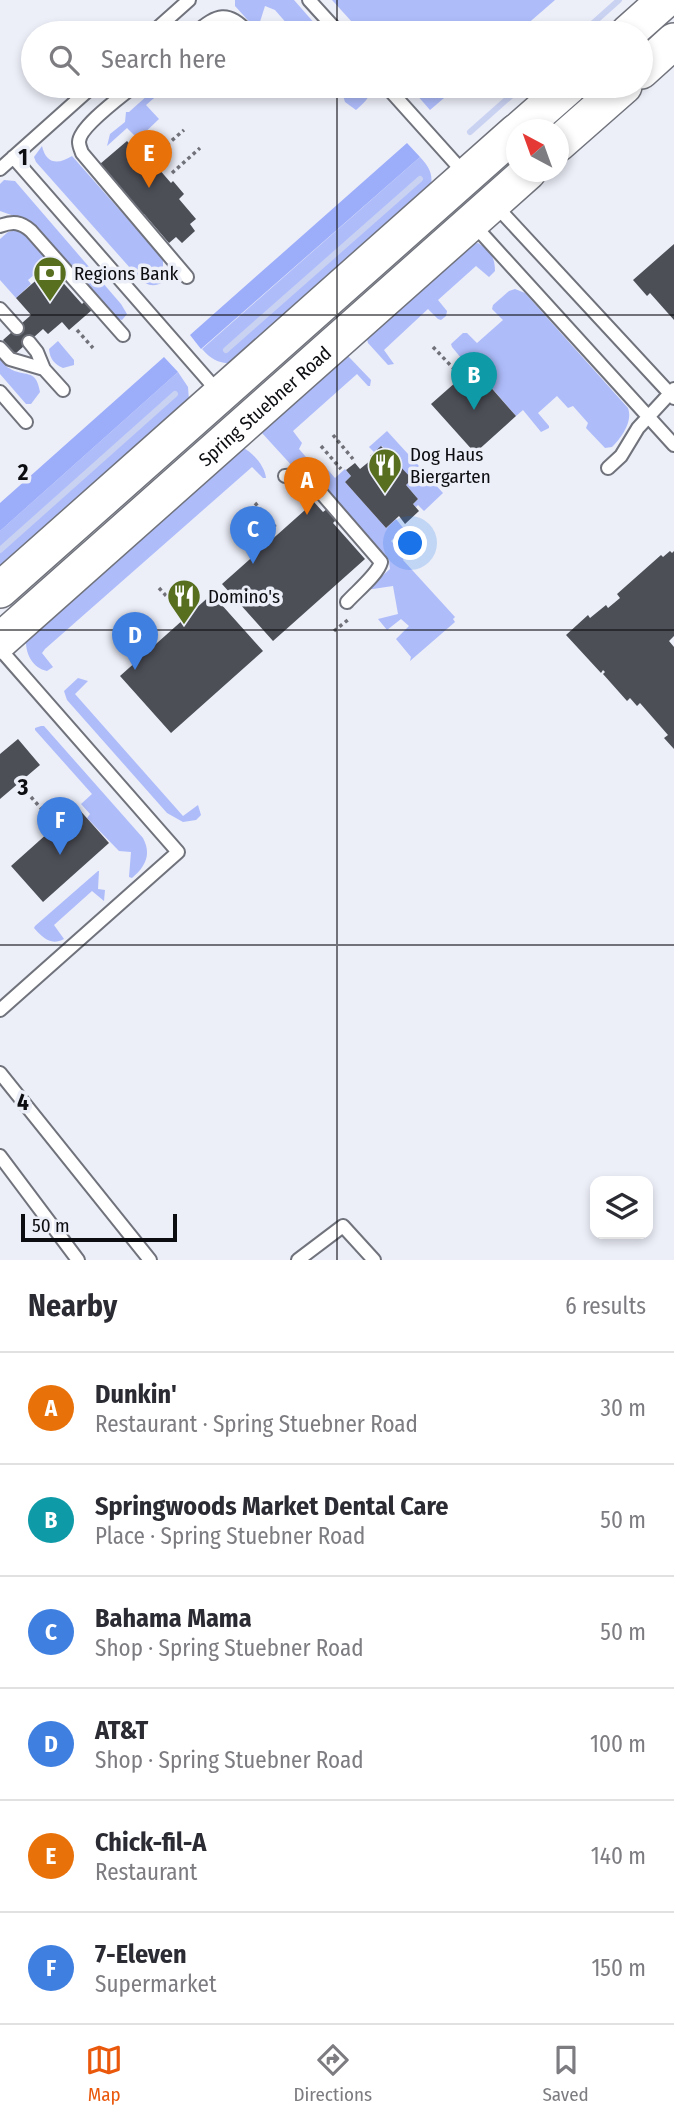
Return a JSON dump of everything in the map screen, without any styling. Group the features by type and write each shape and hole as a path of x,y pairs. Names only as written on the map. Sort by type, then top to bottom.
{"main road":[{"path":"641,21 665,0"},
{"path":"653,60 674,41"},
{"name":"Spring Stuebner Road","path":"532,119 555,98"},
{"path":"569,134 610,98"},
{"name":"Spring Stuebner Road","path":"0,590 506,142"},
{"path":"467,176 482,212"},
{"name":"Spring Stuebner Road","path":"0,640 516,182"}],"lane":[{"path":"166,21 190,0"},
{"path":"309,0 328,21"},
{"path":"212,21 218,17 229,17 238,21"},
{"path":"0,169 79,98"},
{"path":"120,98 88,125 81,135 79,142 82,153 187,277"},
{"path":"397,98 467,176"},
{"path":"13,157 220,394"},
{"path":"482,212 672,393 648,416 621,456 608,468"},
{"path":"482,212 674,445"},
{"path":"0,226 15,223 31,231 123,335"},
{"path":"0,309 17,328"},
{"path":"29,342 37,352 44,369 63,390"},
{"path":"0,348 10,359 44,369"},
{"path":"0,392 26,422"},
{"path":"285,476 298,475 310,480 381,562 379,569 352,607"},
{"path":"0,649 178,852 0,1010"},
{"path":"0,1073 150,1260"},
{"path":"0,1156 78,1260"},
{"path":"298,1260 343,1226 374,1260"}],"path":[{"path":"156,154 184,130"},
{"path":"172,173 200,148"},
{"path":"77,330 93,348"},
{"path":"433,347 456,371"},
{"path":"333,435 353,459"},
{"path":"321,446 341,470"},
{"path":"255,503 277,529"},
{"path":"159,589 182,613"},
{"path":"334,631 352,607"},
{"path":"31,797 54,822"}],"shaded area":[{"path":"235,0 294,0 312,21 285,21 275,10 265,6 260,21 249,21 235,6"},
{"path":"332,0 555,0 531,21 351,21"},
{"path":"145,98 154,98 146,105 159,119 138,139 127,128 107,146 110,134 125,122 126,112"},
{"path":"344,98 368,98 356,110"},
{"path":"420,98 444,98 430,110"},
{"path":"407,143 420,157 201,349 190,335"},
{"path":"42,146 46,156 53,161 62,161 72,156 163,259 163,282 150,285 139,278 36,162 34,157"},
{"path":"420,157 430,170 431,186 234,363 216,360 202,349"},
{"path":"4,180 15,181 121,304 127,314 122,320 115,318 31,222 0,211 0,184"},
{"path":"17,230 27,235 50,261 28,280 31,284 16,298 0,280 0,239 8,232"},
{"path":"478,243 491,254 495,271 489,277 476,266 438,300 447,311 446,316 438,319 428,309 384,350 394,364 388,365 368,343 366,336 468,245"},
{"path":"515,289 525,293 628,408 628,423 612,447 605,448 586,428 588,423 573,406 568,408 557,396 538,413 549,426 541,432 523,410 516,416 464,356 461,358 452,347 451,344 463,333 467,333 477,343 503,320 492,309 493,305"},
{"path":"58,341 74,360 74,365 63,368 53,361 49,349"},
{"path":"344,354 371,380 370,386 357,374 293,431 302,443 299,449 313,465 321,462 335,478 345,469 351,476 345,482 386,528 396,519 404,529 391,541 405,556 403,560 455,617 455,622 410,661 411,657 396,639 409,626 401,619 387,630 378,619 398,614 393,586 366,590 390,569 389,560 314,476 294,468 262,433 262,429"},
{"path":"164,357 178,372 0,531 0,503"},
{"path":"0,359 14,371 29,374 36,379 40,392 31,404 26,404 0,374"},
{"path":"178,372 188,387 189,400 0,574 0,531"},
{"path":"387,431 419,466 408,476 382,446 374,452 369,447"},
{"path":"241,447 257,460 266,478 252,467 45,649 42,653 53,667 47,671 37,667 28,654 26,638"},
{"path":"422,470 443,493 424,511 413,504 418,499 406,485"},
{"path":"78,678 88,681 75,694 183,816 198,805 201,815 196,820 183,822 167,813 67,700 64,691"},
{"path":"44,726 143,838 147,850 146,860 132,878 129,877 131,852 119,851 87,818 90,814 81,804 92,794 35,730"},
{"path":"98,871 98,889 105,890 104,901 92,891 54,925 64,939 55,942 48,940 34,928 35,926"}],"building":[{"path":"127,141 135,150 139,146 184,194 179,199 196,219 190,224 195,231 182,243 176,237 169,243 144,214 141,217 100,164"},
{"path":"674,244 674,320 650,293 647,296 633,280"},
{"name":"Regions Bank","path":"50,268 82,304 85,301 92,310 69,330 62,322 48,334 43,329 15,354 3,340 31,315 16,298"},
{"path":"473,367 516,416 475,453 431,404"},
{"name":"Dog Haus Biergarten","path":"381,446 412,479 406,485 418,499 413,504 419,511 405,524 399,516 386,528 345,482 351,476 346,470 355,463 360,469"},
{"path":"314,502 323,512 327,509 337,519 333,523 365,559 273,641 222,584"},
{"path":"674,551 674,636 669,641 674,647 674,749 664,738 668,735 640,703 637,706 630,698 627,701 603,674 605,672 603,670 601,673 566,635 588,615 590,618 606,605 608,608 620,598 617,594 661,555 663,557"},
{"path":"212,594 263,651 171,733 120,676"},
{"path":"18,739 40,765 0,799 0,754"},
{"path":"77,807 109,843 43,902 11,866"}],"waterway":[{"path":"595,21 619,0"},
{"path":"470,132 508,98"},
{"path":"226,350 420,179"},
{"path":"0,550 175,394"}],"place":[{"name":"Chick-fil-A","path":"149,188"},
{"name":"Regions Bank","path":"50,303"},
{"name":"Springwoods Market Dental Care","path":"474,410"},
{"name":"Dog Haus Biergarten","path":"385,495"},
{"name":"Dunkin'","path":"307,515"},
{"name":"Bahama Mama","path":"253,564"},
{"name":"Domino's","path":"184,626"},
{"name":"AT&T","path":"135,670"},
{"name":"7-Eleven","path":"60,855"}]}
